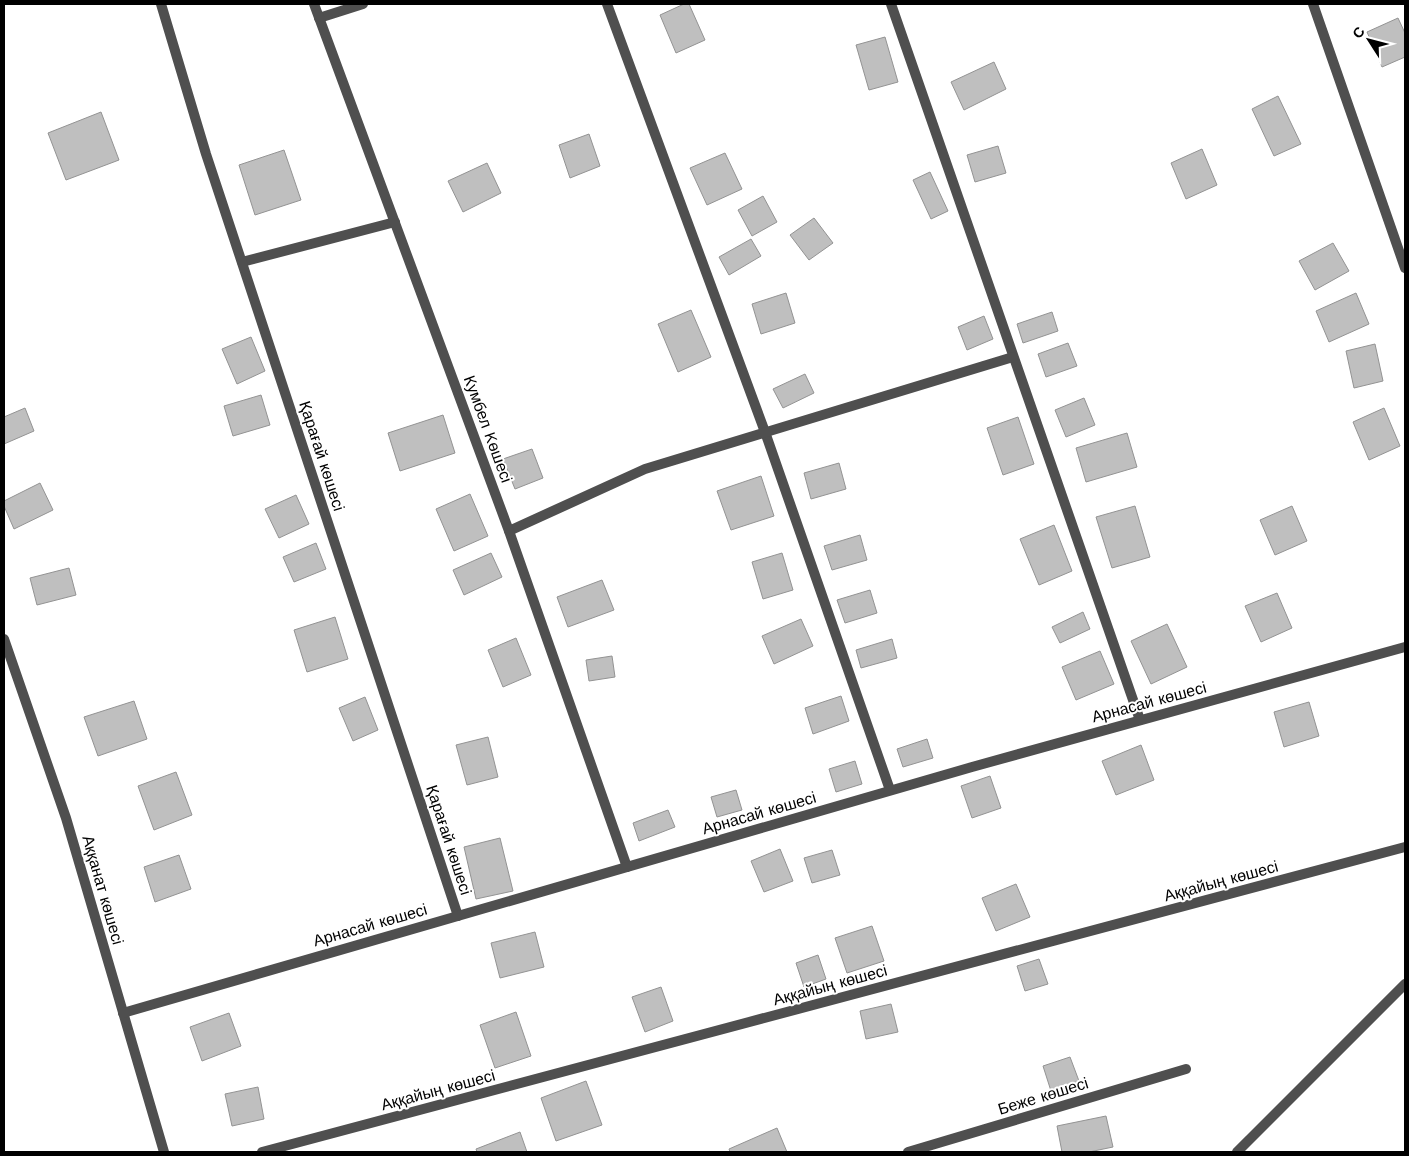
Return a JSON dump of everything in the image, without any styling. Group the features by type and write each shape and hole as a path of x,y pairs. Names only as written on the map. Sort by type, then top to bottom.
{"street":[{"name":"Қарағай көшесі","path":"161,4 206,154 458,916"},
{"name":"Кумбел Kөшесі","path":"314,4 510,531 627,866"},
{"path":"319,18 363,4"},
{"path":"607,4 765,432 890,790"},
{"path":"891,4 1140,720"},
{"path":"1313,4 1405,268"},
{"path":"242,262 395,222"},
{"path":"510,531 645,469 1013,357"},
{"name":"Аққанат көшесі","path":"4,639 66,818 164,1152"},
{"name":"Арнасай көшесі","path":"123,1012 890,790 1405,646"},
{"name":"Аққайың көшесі","path":"262,1152 1405,847"},
{"path":"1237,1152 1405,984"},
{"name":"Беже көшесі","path":"908,1152 1186,1070"}],"building":[{"path":"684,4 689,4 705,40 676,53 660,15"},
{"path":"1398,18 1405,33 1405,57 1382,67 1367,32"},
{"path":"885,37 898,82 869,90 856,45"},
{"path":"994,62 1006,89 964,110 951,82"},
{"path":"1278,96 1301,144 1274,156 1252,109"},
{"path":"101,112 119,160 66,180 48,133"},
{"path":"589,134 600,166 570,178 559,145"},
{"path":"998,146 1006,173 975,182 967,155"},
{"path":"1202,149 1217,185 1186,199 1171,163"},
{"path":"284,150 301,200 255,215 239,165"},
{"path":"725,153 742,189 707,205 690,168"},
{"path":"487,163 501,193 463,212 448,181"},
{"path":"930,172 948,211 931,219 913,180"},
{"path":"763,196 777,222 752,236 738,210"},
{"path":"814,218 833,243 809,260 790,235"},
{"path":"751,239 761,256 729,275 719,257"},
{"path":"1333,243 1349,271 1315,290 1299,261"},
{"path":"786,293 795,323 761,334 752,304"},
{"path":"1356,293 1369,324 1329,342 1316,311"},
{"path":"691,310 711,357 678,372 658,324"},
{"path":"1052,312 1058,331 1023,343 1017,324"},
{"path":"984,316 993,339 967,350 958,327"},
{"path":"251,337 265,371 237,384 222,349"},
{"path":"1068,343 1077,366 1046,377 1038,354"},
{"path":"1375,344 1383,381 1354,388 1346,351"},
{"path":"805,374 814,393 783,408 773,389"},
{"path":"261,395 270,425 233,436 224,406"},
{"path":"1084,398 1095,425 1066,437 1055,410"},
{"path":"25,408 34,431 4,444 4,417"},
{"path":"1384,408 1400,446 1369,460 1353,422"},
{"path":"443,415 455,453 400,471 388,433"},
{"path":"1018,417 1034,464 1003,475 987,428"},
{"path":"1127,433 1137,467 1086,482 1076,448"},
{"path":"532,449 543,478 515,489 503,459"},
{"path":"839,463 846,489 811,499 804,473"},
{"path":"761,476 774,516 731,530 717,491"},
{"path":"40,483 53,510 14,529 4,506 4,501"},
{"path":"470,494 488,536 454,551 436,509"},
{"path":"296,495 309,524 279,538 265,509"},
{"path":"1135,506 1150,557 1112,568 1096,517"},
{"path":"1292,506 1307,541 1275,555 1260,520"},
{"path":"1054,525 1072,571 1039,585 1020,539"},
{"path":"860,535 867,560 832,570 824,546"},
{"path":"316,543 326,569 294,582 283,557"},
{"path":"491,553 502,577 464,595 453,570"},
{"path":"782,553 793,590 763,599 752,562"},
{"path":"69,568 76,595 37,605 30,578"},
{"path":"602,580 614,610 568,627 557,597"},
{"path":"870,590 877,613 845,623 837,600"},
{"path":"1277,593 1292,628 1261,642 1245,606"},
{"path":"1083,612 1090,629 1060,643 1052,627"},
{"path":"335,617 348,659 307,672 294,630"},
{"path":"801,619 813,646 774,664 762,636"},
{"path":"1167,624 1187,667 1151,684 1131,641"},
{"path":"516,638 531,675 503,687 488,650"},
{"path":"892,639 897,658 861,668 856,650"},
{"path":"1100,651 1114,684 1076,700 1062,667"},
{"path":"612,656 615,677 589,681 586,660"},
{"path":"841,696 849,721 813,734 805,708"},
{"path":"365,697 378,730 353,741 339,708"},
{"path":"134,701 147,739 98,756 84,717"},
{"path":"1309,702 1319,736 1284,747 1274,712"},
{"path":"488,737 498,777 467,785 456,745"},
{"path":"927,739 933,758 903,767 897,749"},
{"path":"1141,745 1154,780 1116,795 1102,761"},
{"path":"855,761 862,784 836,792 829,769"},
{"path":"176,772 192,815 154,830 138,786"},
{"path":"990,776 1001,808 972,818 961,786"},
{"path":"736,790 742,810 717,817 711,797"},
{"path":"668,810 675,827 639,841 633,823"},
{"path":"500,838 513,891 476,899 464,847"},
{"path":"780,849 793,881 764,892 751,861"},
{"path":"832,850 840,875 812,883 804,858"},
{"path":"179,855 191,889 155,902 144,867"},
{"path":"1016,884 1030,917 996,931 982,898"},
{"path":"872,926 884,961 847,973 835,938"},
{"path":"535,932 544,967 500,978 491,943"},
{"path":"818,955 826,979 804,987 796,963"},
{"path":"1039,959 1048,984 1025,991 1017,966"},
{"path":"661,987 673,1021 645,1032 632,997"},
{"path":"891,1004 898,1032 866,1039 860,1011"},
{"path":"516,1012 531,1056 495,1068 480,1025"},
{"path":"229,1013 241,1046 202,1061 190,1027"},
{"path":"1070,1057 1079,1081 1051,1091 1043,1066"},
{"path":"586,1081 602,1125 556,1141 541,1098"},
{"path":"258,1087 264,1119 232,1126 225,1094"},
{"path":"1106,1116 1113,1147 1089,1152 1062,1152 1057,1126"},
{"path":"777,1128 787,1152 730,1152 729,1149"},
{"path":"520,1132 527,1152 477,1152 476,1149"}]}
